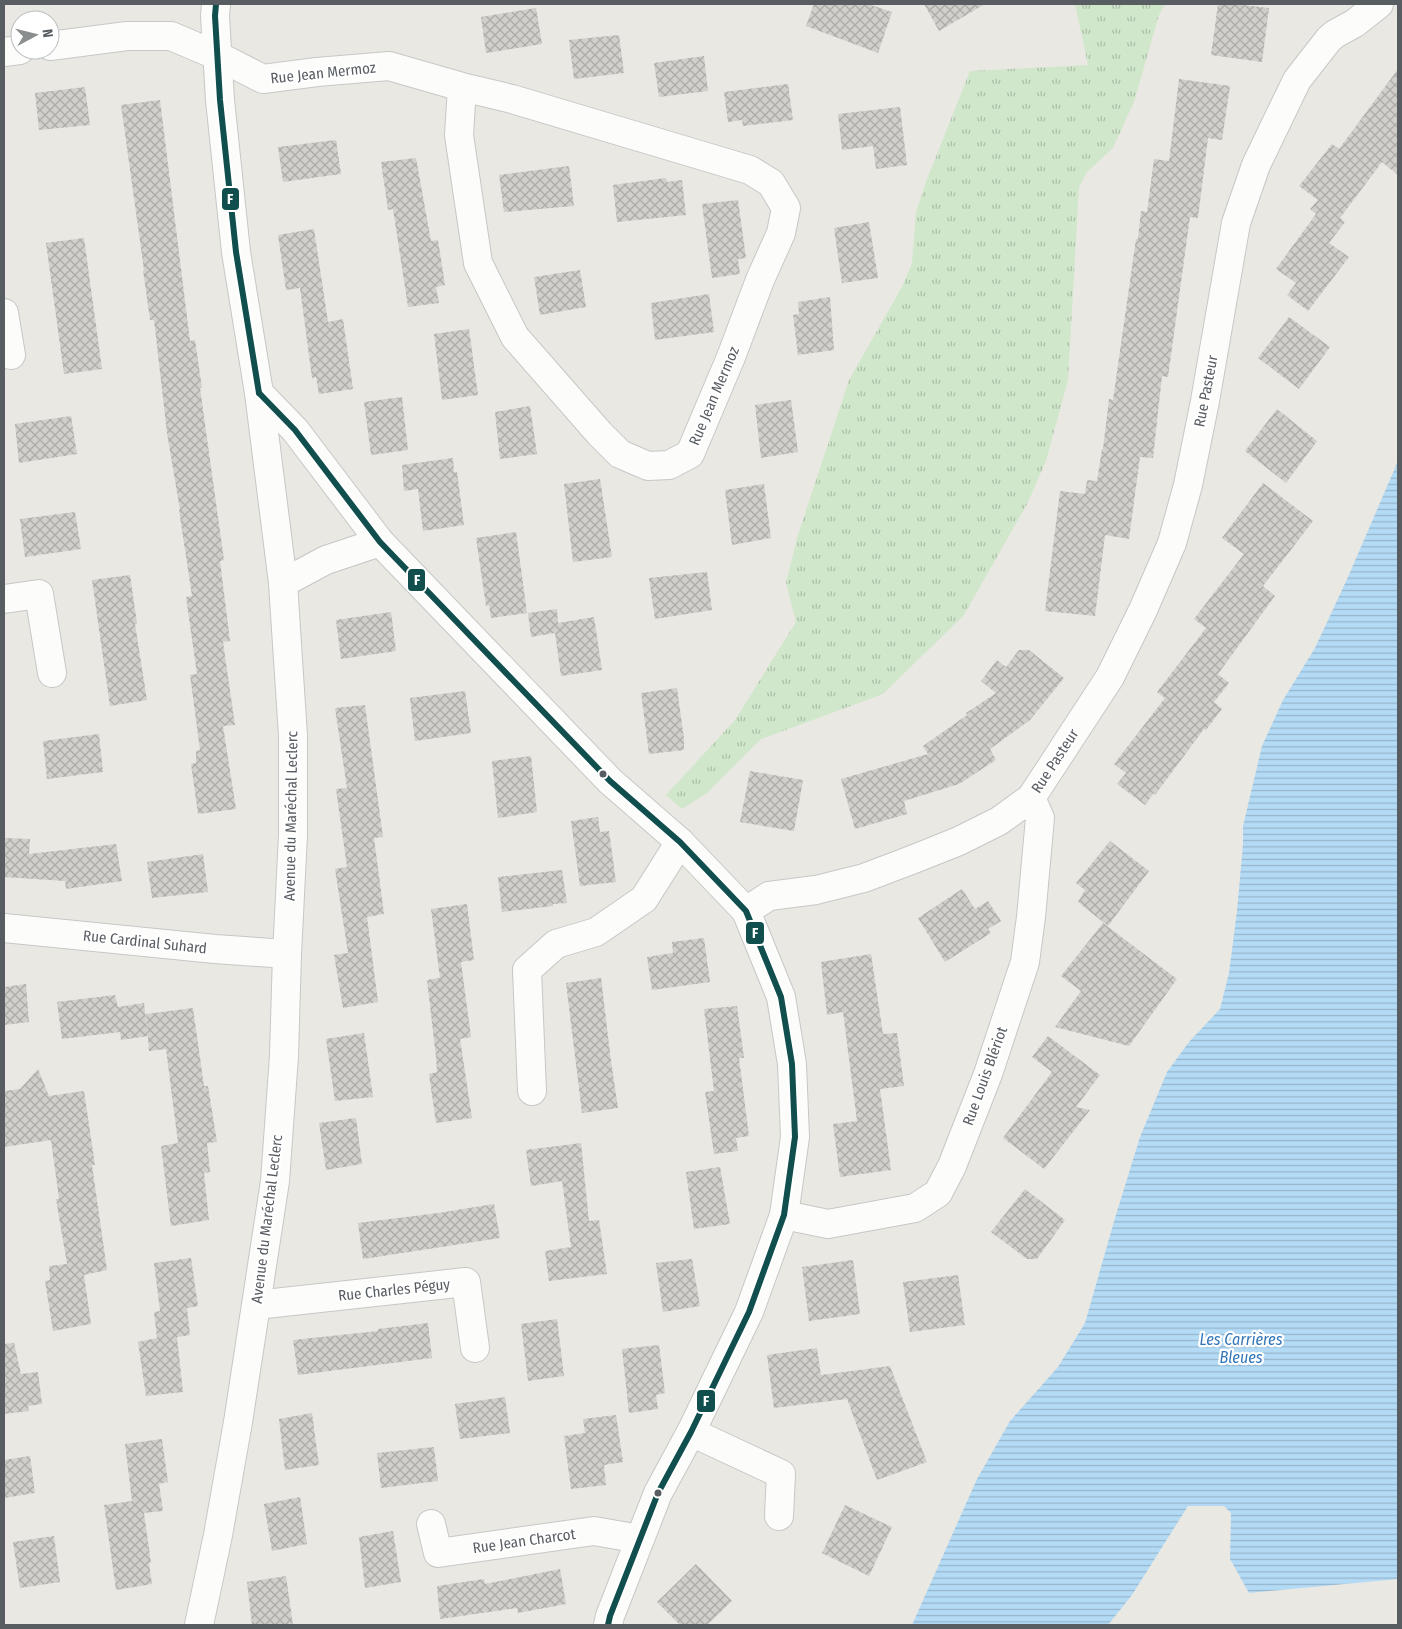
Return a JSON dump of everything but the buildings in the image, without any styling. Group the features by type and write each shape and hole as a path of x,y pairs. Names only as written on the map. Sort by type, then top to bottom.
{"street":[{"name":"Avenue du Maréchal Leclerc","path":"199,1625 218,1535 275,1181 284,1056 293,835 293,736 283,583 259,392 236,252 220,100 216,4"},
{"name":"Rue Pasteur","path":"746,911 769,896 816,890 864,878 914,859 959,841 999,821 1031,798 1110,677 1143,610 1172,543 1188,485 1205,401 1236,223 1256,165 1298,80 1329,39 1379,4"},
{"path":"1388,4 1398,13"},
{"name":"Rue Jean Mermoz","path":"60,45 127,36 171,36 218,56 263,80 317,72 389,66 462,88 512,99 750,170 771,183 786,208 781,233 760,280 731,358 690,454 669,465 648,466 620,454 600,434 515,337 478,263 459,135 462,88"},
{"path":"4,313 10,354"},
{"path":"259,392 295,430 380,542 610,781 680,842 746,911 781,997 792,1064 795,1137 784,1215 749,1312 691,1432 658,1493 608,1625"},
{"path":"283,583 326,560 380,542"},
{"path":"4,599 39,594 52,673"},
{"name":"Rue Louis Blériot","path":"784,1215 828,1224 915,1208 938,1193 952,1166 988,1074 1025,962 1040,818 1031,798"},
{"path":"532,1092 527,970 556,944 596,932 644,899 680,842"},
{"name":"Rue Cardinal Suhard","path":"4,928 215,949 287,954"},
{"name":"Rue Charles Péguy","path":"256,1305 466,1282 475,1348"},
{"path":"691,1432 781,1474 779,1516"},
{"name":"Rue Jean Charcot","path":"431,1524 438,1553 594,1531 640,1539"}],"green space":[{"path":"1075,4 1165,4 1159,15 1134,102 1113,148 1087,172 1079,187 1068,380 1046,461 1027,504 964,615 883,694 761,739 707,793 682,809 666,795 735,720 796,622 786,583 797,538 849,380 903,285 912,263 916,212 927,179 970,71 1088,65"}],"water":[{"name":"Les Carrières Bleues","path":"1398,461 1398,1579 1249,1593 1230,1559 1231,1513 1224,1506 1188,1506 1132,1595 1108,1625 912,1625 977,1479 1010,1421 1058,1367 1085,1323 1140,1137 1167,1072 1189,1042 1220,1009 1229,973 1237,911 1243,826 1262,746 1283,700 1315,648"}],"transit line":[{"name":"F","path":"216,4 220,100 236,252 259,393"},
{"name":"F","path":"259,393 295,430 380,542 610,781 680,842 746,911 781,997 792,1064 795,1137 784,1215 749,1312 691,1432 658,1493 608,1625"}]}
